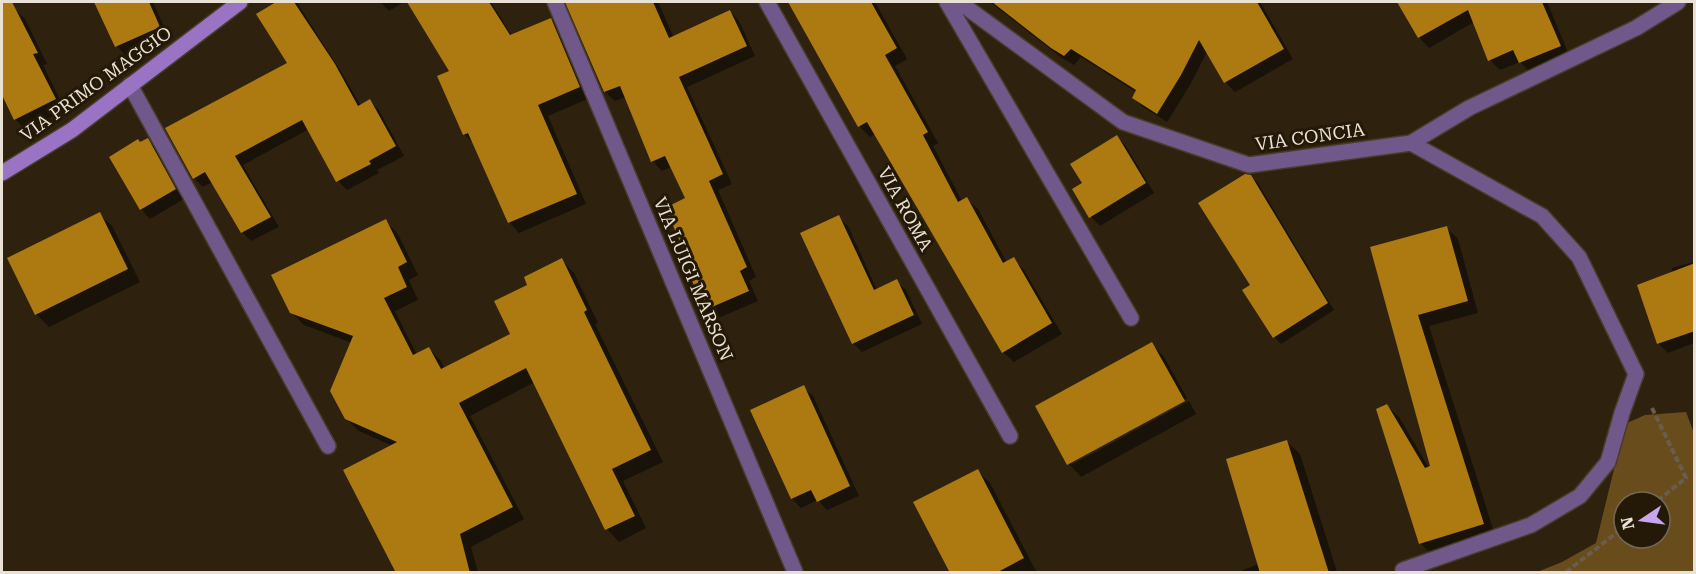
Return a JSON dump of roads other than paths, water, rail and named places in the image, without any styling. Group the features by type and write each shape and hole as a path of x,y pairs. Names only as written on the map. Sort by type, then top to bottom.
{"street":[{"name":"VIA PRIMO MAGGIO","path":"2,173 72,130 240,2"},
{"name":"VIA LUIGI MARSON","path":"555,2 795,573"},
{"name":"VIA ROMA","path":"767,2 1010,436"},
{"path":"946,2 1131,318"},
{"name":"VIA CONCIA","path":"959,2 1123,122 1249,165 1411,143 1469,108 1636,28 1678,2"},
{"path":"130,85 328,446"},
{"path":"1403,570 1531,525 1580,496 1608,462 1636,374 1579,257 1542,216 1411,143"}]}
